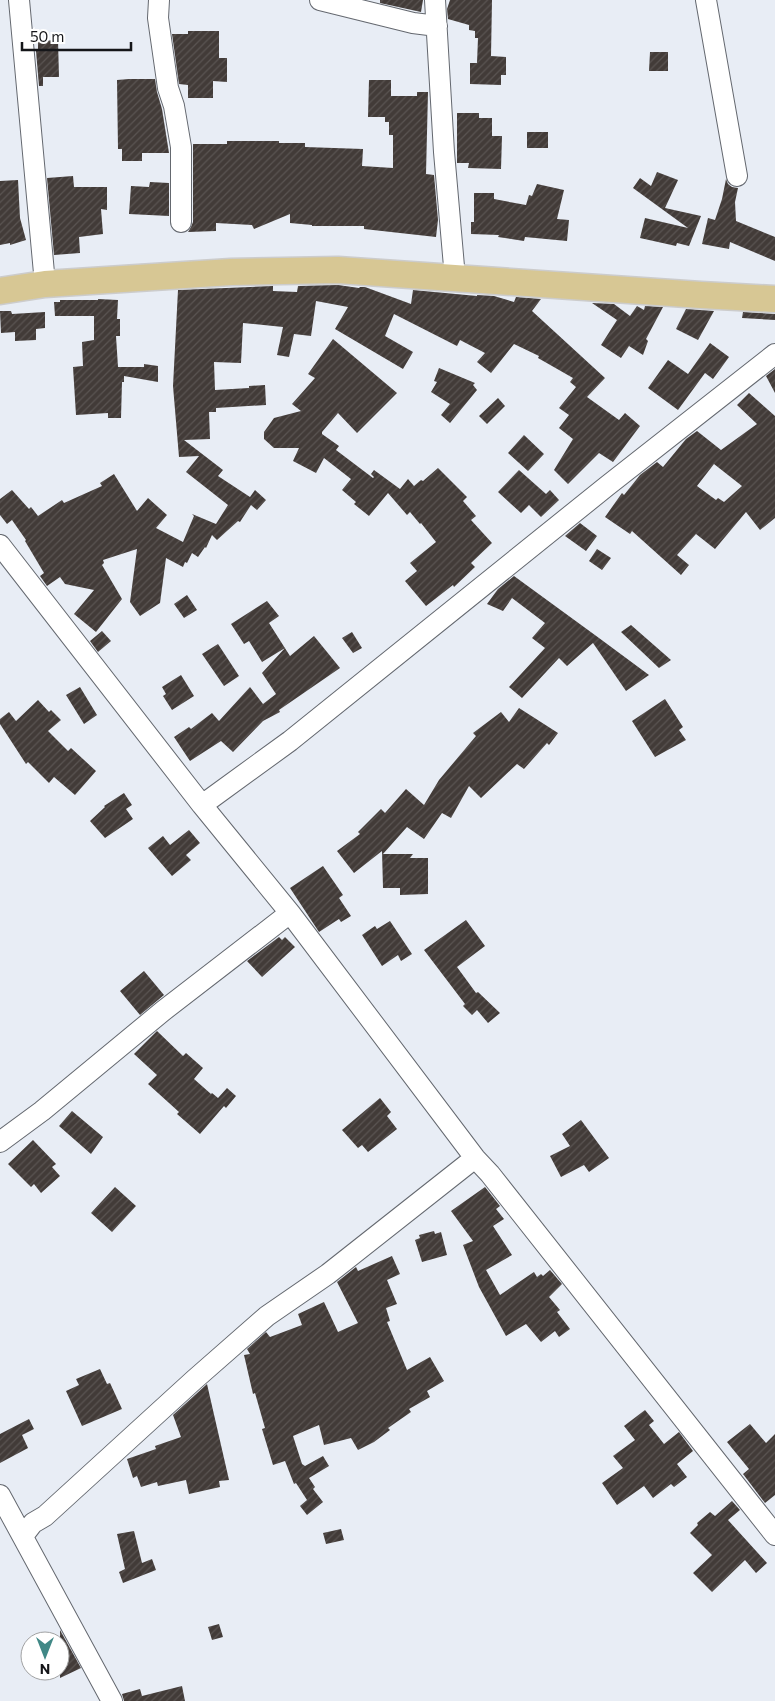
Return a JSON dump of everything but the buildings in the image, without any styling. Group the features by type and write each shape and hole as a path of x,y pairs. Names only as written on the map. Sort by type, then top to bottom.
{"main road":[{"path":"0,291 45,284 231,272 338,270 775,299"}],"street":[{"path":"20,0 45,284"},
{"path":"159,0 158,18 168,88 174,106 181,148 181,222"},
{"path":"320,0 413,23 437,26"},
{"path":"435,0 444,152 455,278"},
{"path":"706,0 737,176"},
{"path":"202,805 305,729 607,486 775,354"},
{"path":"0,545 202,805 290,913 475,1158 490,1174 775,1535"},
{"path":"0,1142 42,1112 163,1011 290,913"},
{"path":"23,1536 33,1523 45,1516 260,1322 328,1274 475,1158"},
{"path":"0,1495 112,1701"}]}
